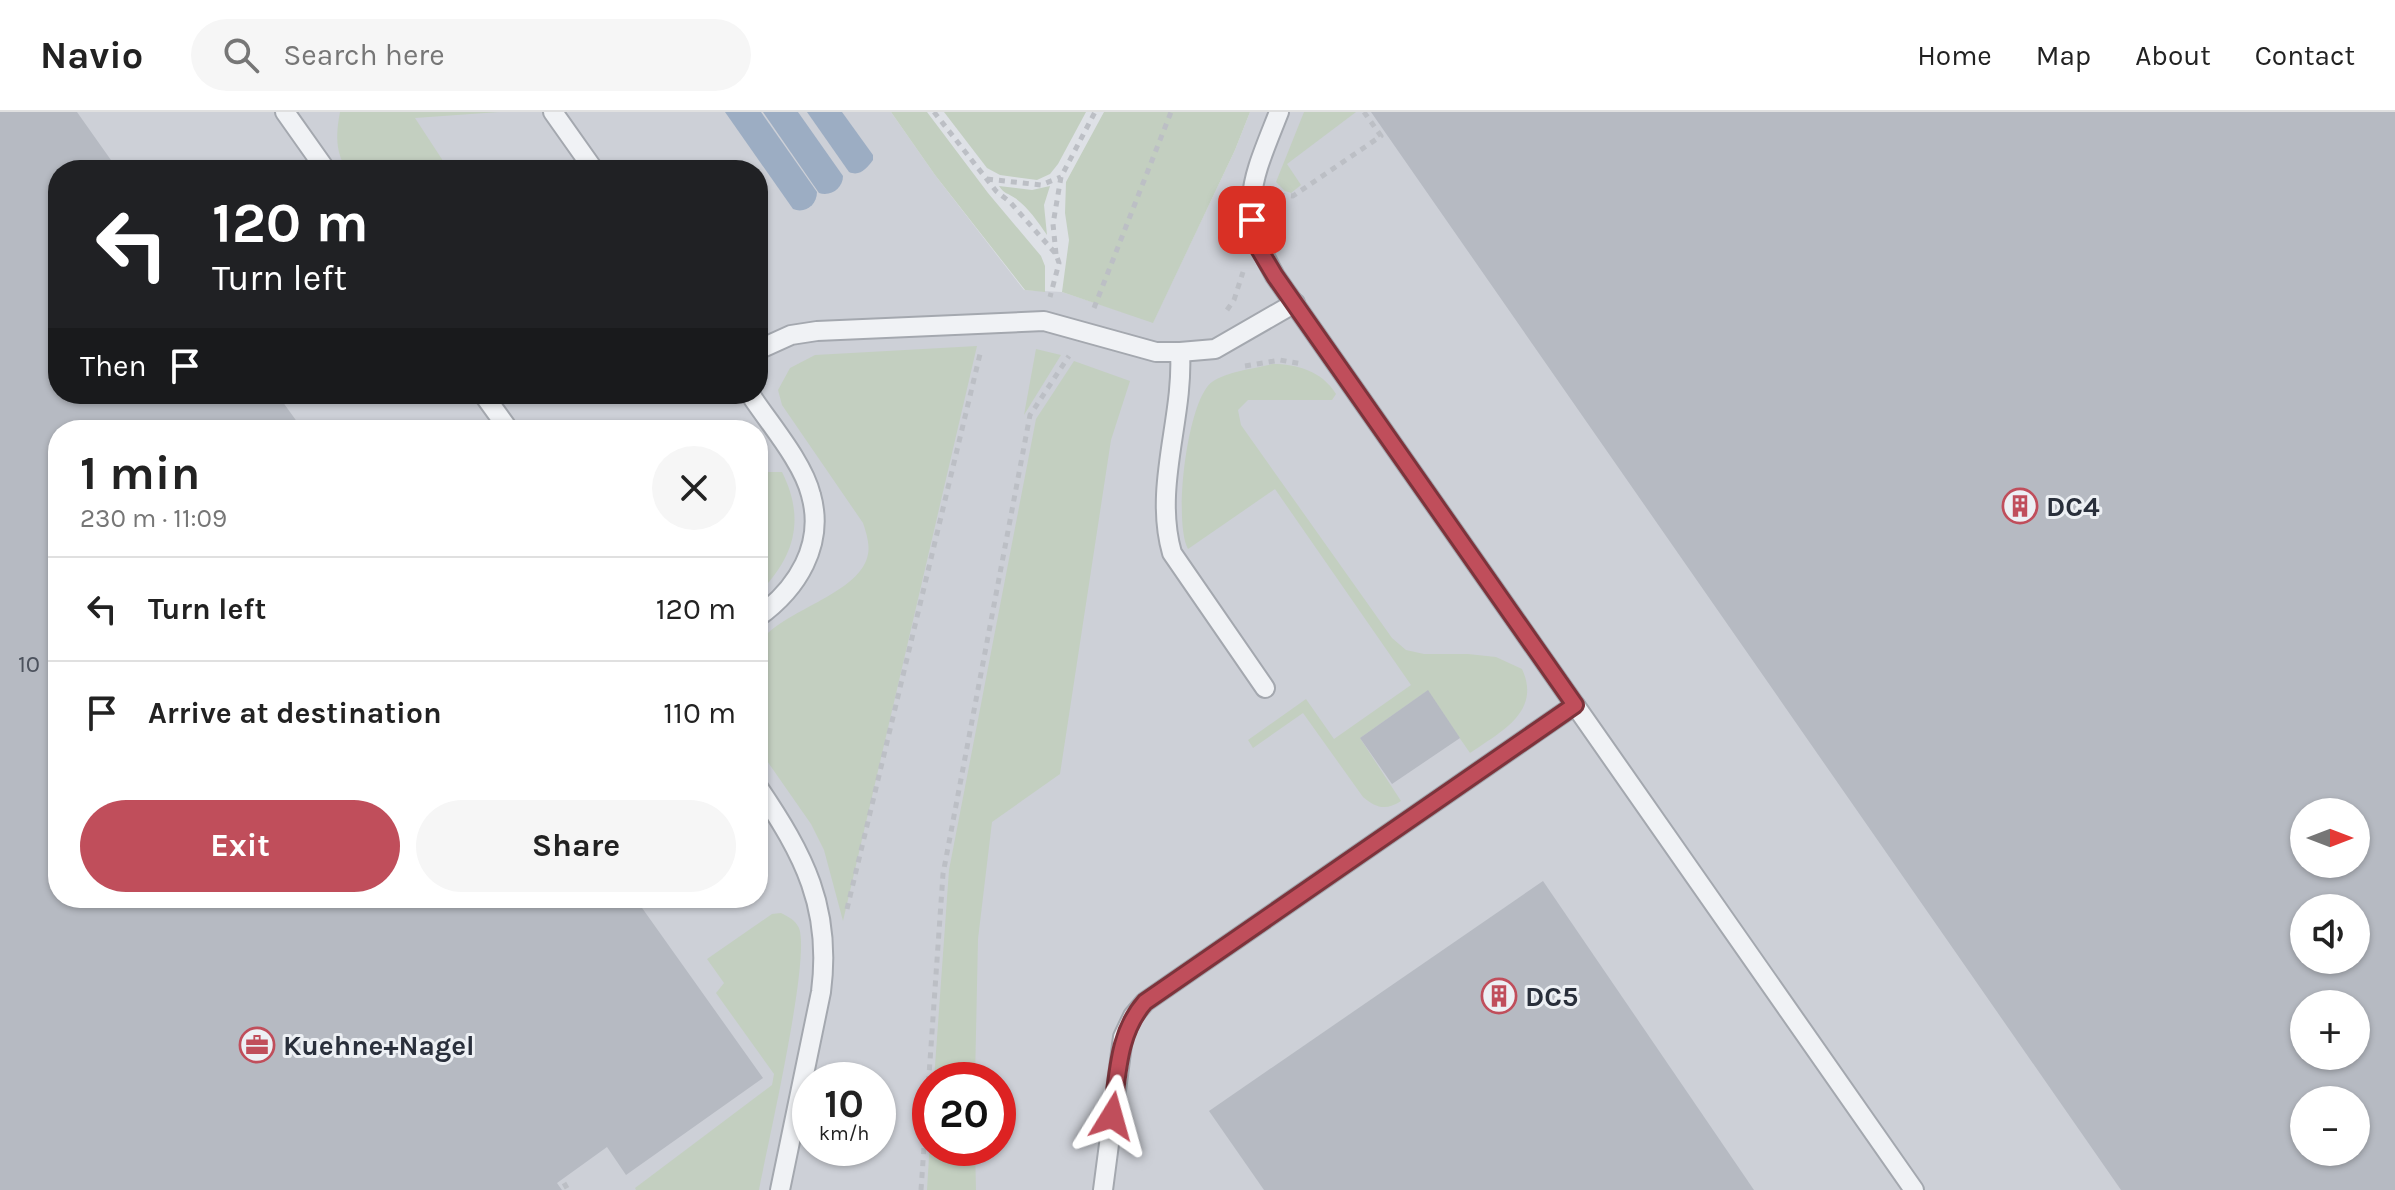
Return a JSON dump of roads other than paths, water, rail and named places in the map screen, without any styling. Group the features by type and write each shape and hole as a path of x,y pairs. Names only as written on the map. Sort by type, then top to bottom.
{"lane":[{"path":"285,112 319,160"},
{"path":"553,112 587,160"},
{"path":"1279,112 1251,193 1252,220 1259,249 1914,1190"},
{"path":"768,345 791,335 817,331 1044,321 1156,352 1180,352 1215,349 1295,303"},
{"path":"1180,352 1182,380 1166,491 1172,553 1265,688"},
{"path":"768,421 802,472 812,496 814,523 809,560 794,584 768,610"},
{"path":"1103,1190 1123,1037 1133,1016 1145,1002 1575,705"},
{"path":"768,802 790,834 806,866 818,905 824,948 821,992 780,1190"}],"water":[{"path":"725,112 761,112 817,192 815,201 802,210 793,209 768,173 768,160 759,160"},
{"path":"763,112 798,112 843,176 839,188 828,194 819,193"},
{"path":"807,112 842,112 873,155 873,160 860,173 849,172"}],"place":[{"name":"DC4","path":"2020,506"},
{"name":"DC5","path":"1499,996"},
{"name":"Kuehne+Nagel","path":"257,1045"}]}
